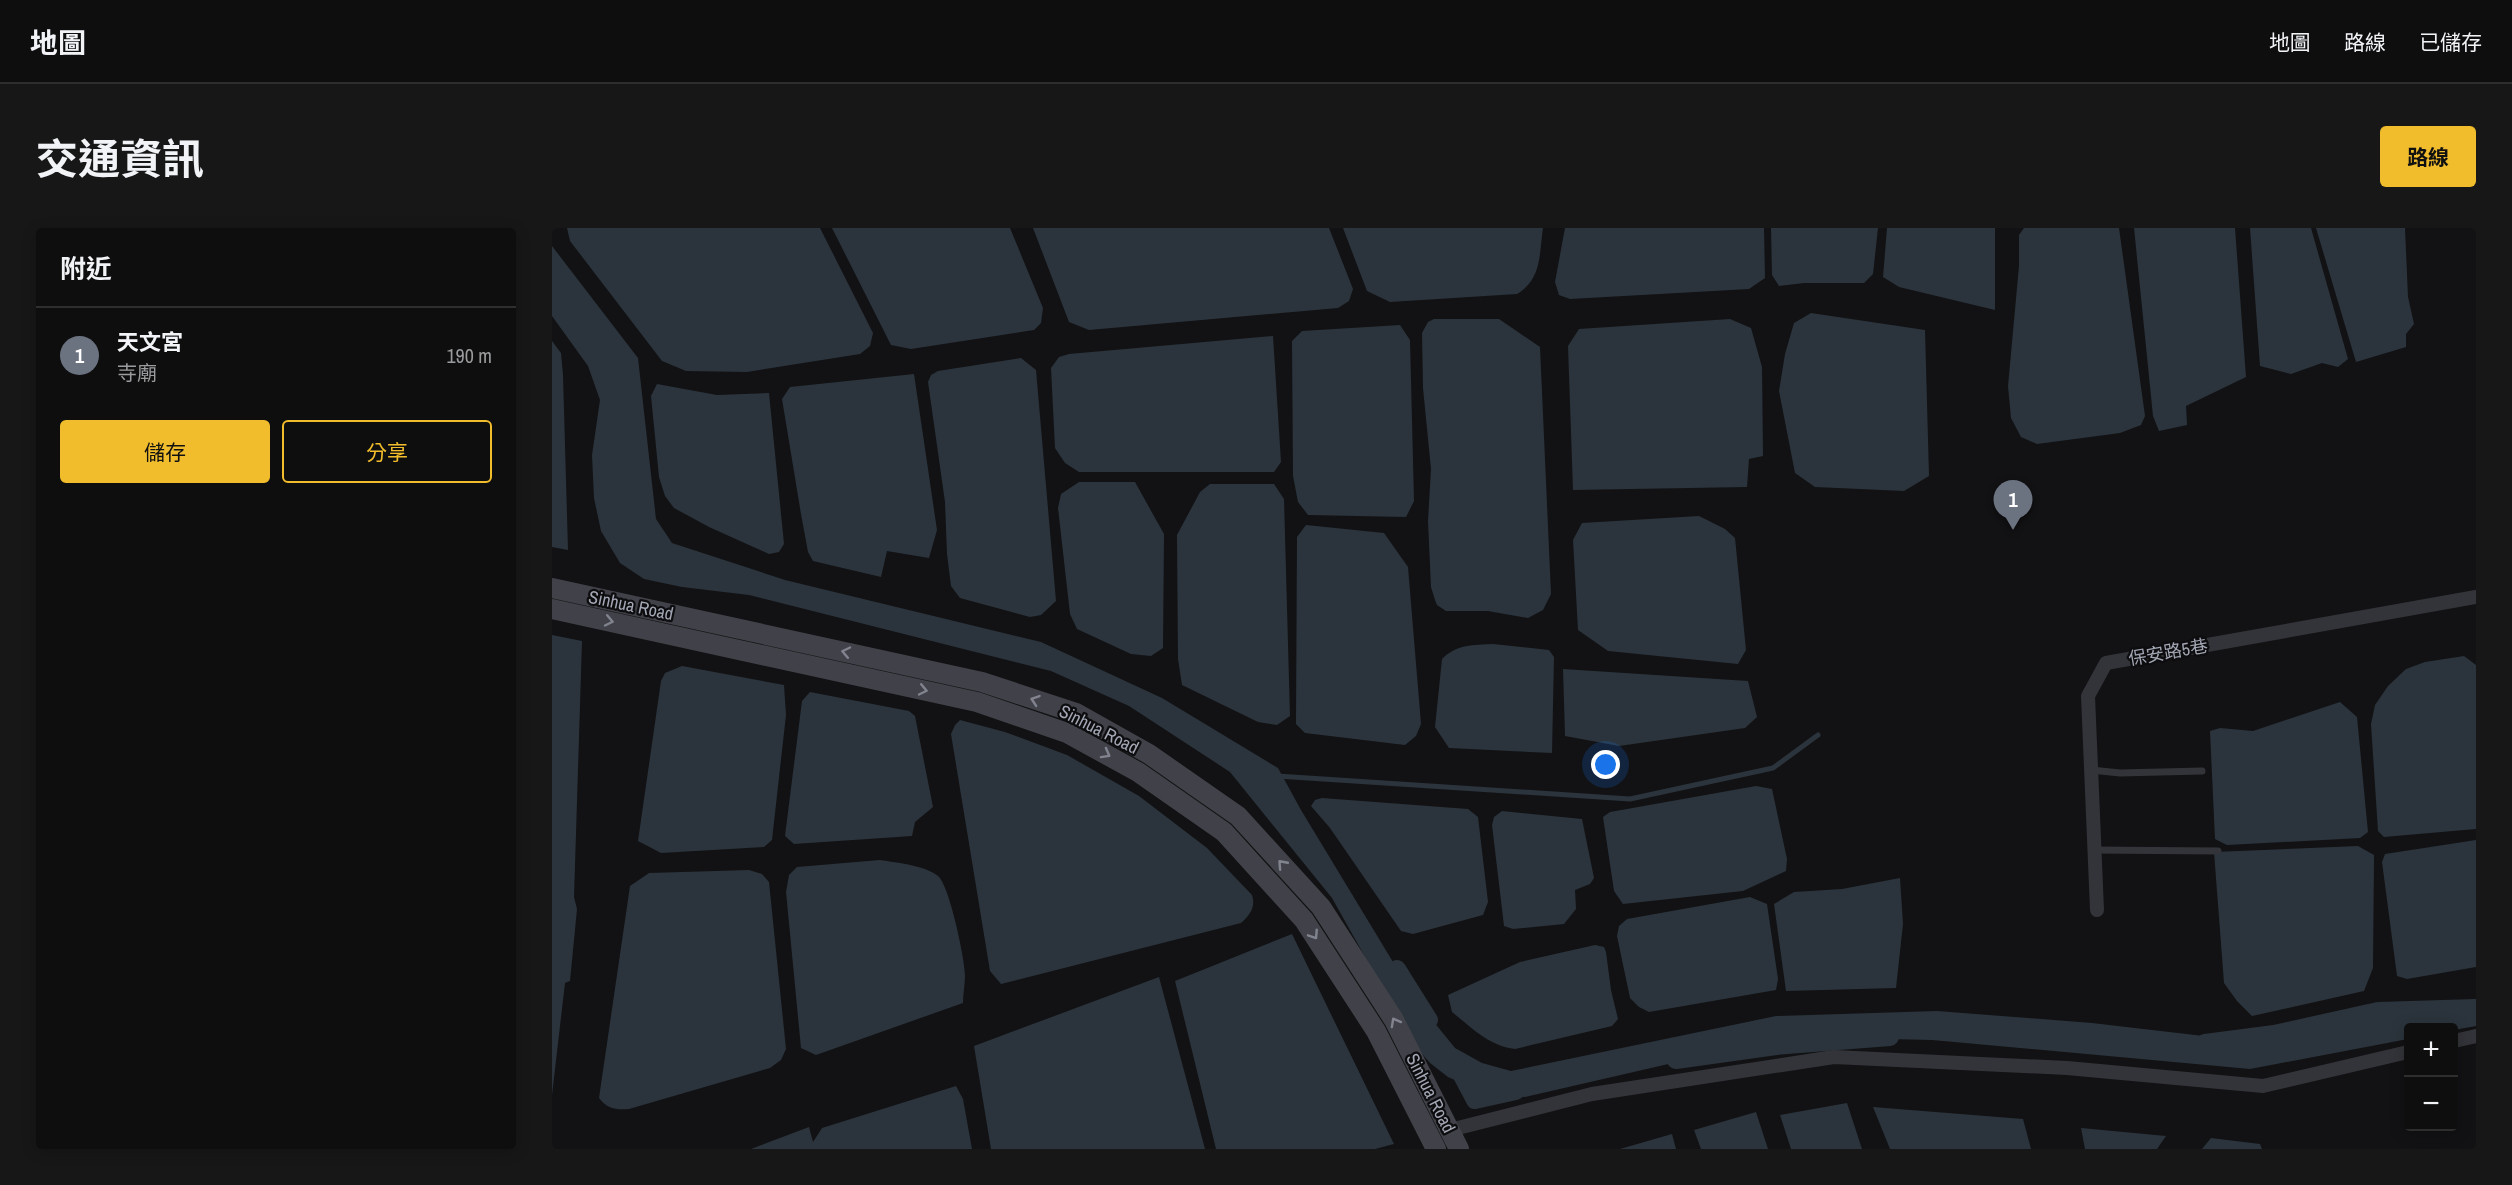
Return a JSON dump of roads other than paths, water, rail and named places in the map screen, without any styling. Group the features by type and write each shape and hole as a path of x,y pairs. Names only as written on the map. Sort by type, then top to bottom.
{"street":[{"name":"Sinhua Road","path":"552,588 982,682 1076,713 1149,754 1238,816 1321,907 1394,1020 1460,1149"},
{"name":"保安路5巷","path":"2097,910 2088,696 2106,663 2476,597"},
{"name":"Sinhua Road","path":"552,609 977,702 1068,733 1138,772 1224,832 1304,920 1376,1031 1436,1149"},
{"path":"2458,1040 2476,1036"},
{"path":"1450,1130 1592,1094 1834,1057 2067,1068 2263,1086 2404,1053"}],"lane":[{"path":"2091,770 2120,773 2202,771"},
{"path":"2093,850 2218,851"}],"waterway":[{"path":"1277,776 1630,799 1773,768 1818,735"},
{"path":"1397,969 1429,1020"},
{"path":"2205,1043 2274,1034 2378,1011 2476,1008"},
{"path":"1676,1060 1776,1046 1890,1037"},
{"path":"1457,1066 1475,1100 1516,1091"}],"place":[{"name":"天文宮","path":"2013,530"}]}
